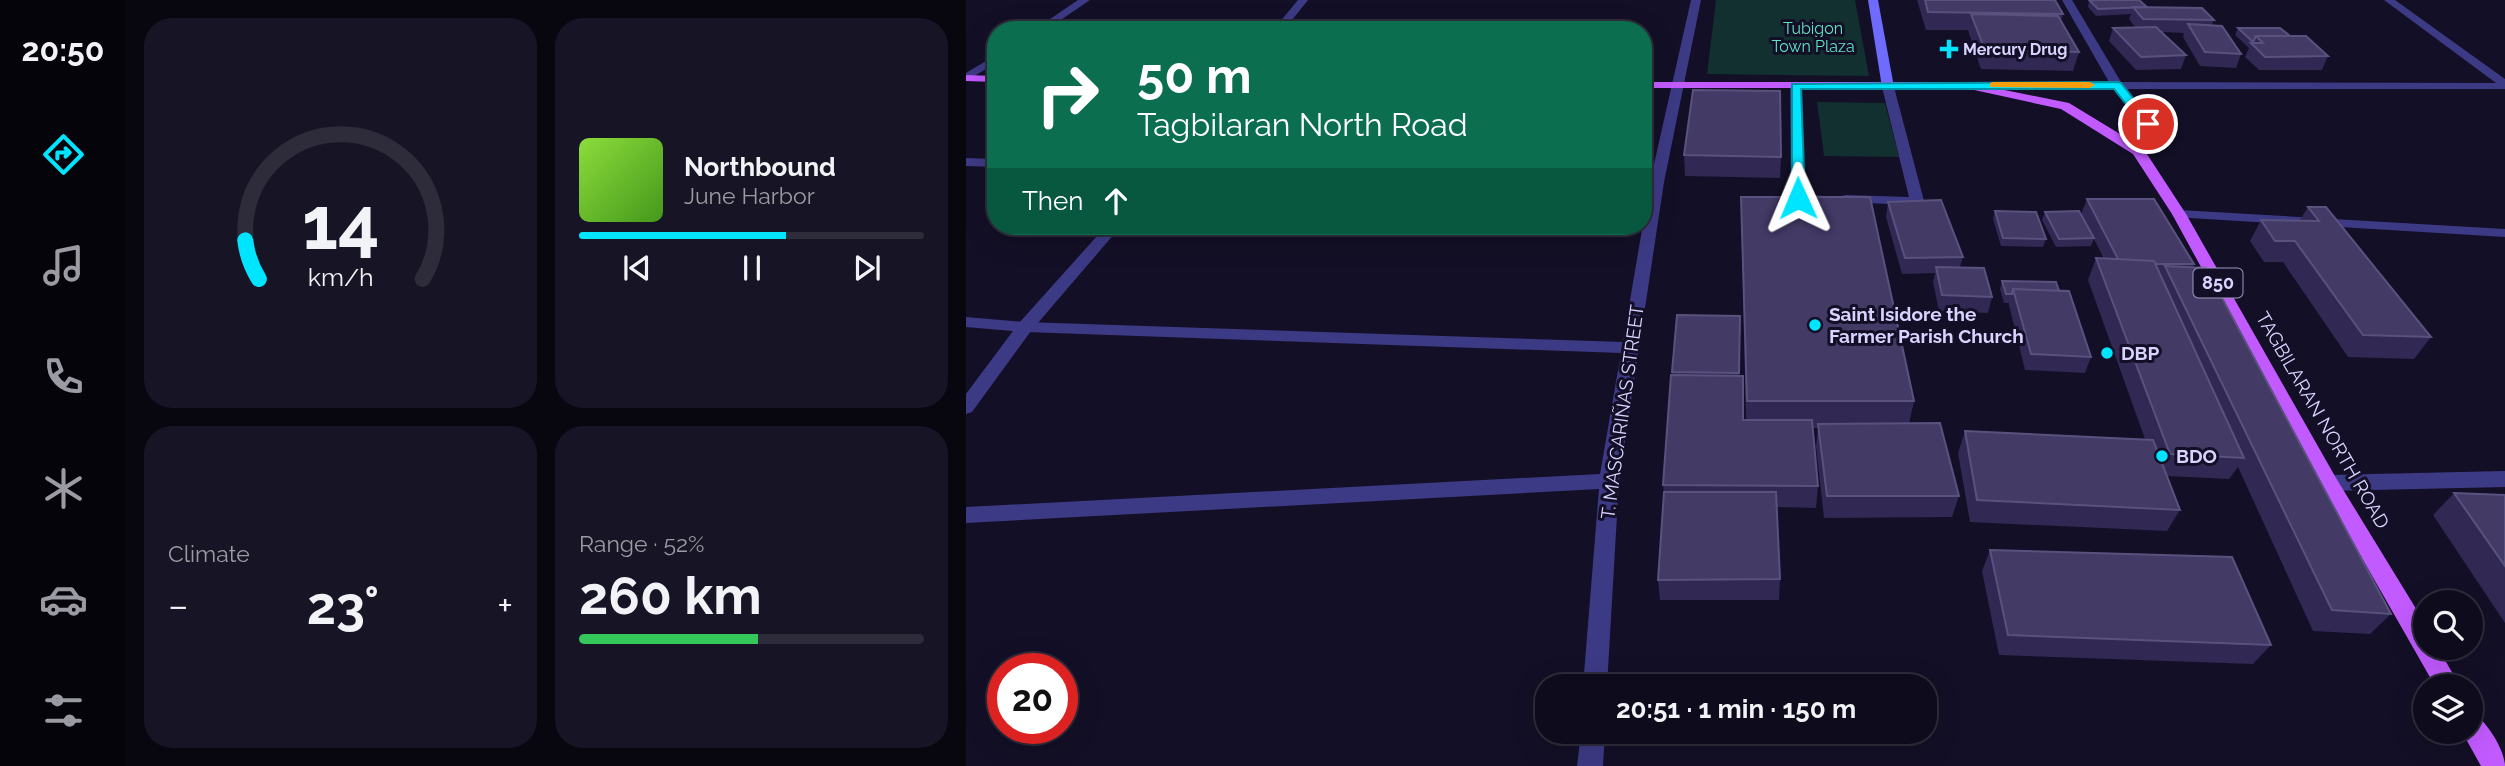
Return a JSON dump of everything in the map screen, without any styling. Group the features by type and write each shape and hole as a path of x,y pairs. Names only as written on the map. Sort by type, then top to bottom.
{"main road":[{"path":"1873,0 1888,87"},
{"path":"966,78 987,79"},
{"name":"TAGBILARAN NORTH ROAD","path":"1652,85 1965,85 2065,106 2138,151 2179,214 2329,483 2413,625"},
{"path":"2483,744 2496,766"}],"street":[{"path":"1053,21 1085,0"},
{"path":"1286,21 1303,0"},
{"name":"T. MASCARIÑAS STREET","path":"1652,175 1696,0"},
{"path":"2067,0 2117,85 2148,124 2138,151"},
{"path":"2389,0 2505,85"},
{"path":"966,78 987,64"},
{"path":"1965,85 2505,85"},
{"path":"1796,86 1798,198 1917,201 1888,87"},
{"path":"966,162 987,163"},
{"path":"2179,214 2505,233"},
{"path":"966,407 1025,327 1106,235"},
{"name":"T. MASCARIÑAS STREET","path":"1596,674 1609,481 1630,348 1644,235"},
{"path":"966,322 1025,327 1630,348"},
{"path":"2329,483 2505,479"},
{"path":"966,515 1609,481"},
{"path":"1590,766 1591,744"}],"green space":[{"name":"Tubigon Town Plaza","path":"1716,0 1855,0 1869,76 1707,74"},
{"path":"1817,102 1885,103 1899,157 1824,156"}],"building":[{"path":"1925,0 2055,0 2063,14 1928,12"},
{"path":"2089,0 2139,0 2147,7 2098,9"},
{"path":"2133,7 2202,8 2214,20 2143,19"},
{"path":"1971,14 2058,16 2079,52 1985,50"},
{"path":"2188,24 2222,26 2241,54 2205,52"},
{"path":"2156,27 2186,55 2141,57 2113,28"},
{"path":"2238,28 2280,28 2290,36 2256,36 2253,42"},
{"path":"2256,36 2306,36 2328,56 2265,57 2251,43 2263,43"},
{"path":"1693,90 1780,91 1781,157 1684,155"},
{"name":"Saint Isidore the Farmer Parish Church","path":"1741,197 1870,197 1914,401 1747,401"},
{"path":"2087,199 2154,199 2194,264 2156,264 2154,261 2118,259"},
{"path":"1941,200 1963,257 1905,258 1888,202"},
{"path":"2308,207 2326,207 2431,337 2363,335 2295,241 2275,241 2261,220 2319,221"},
{"path":"1995,211 2036,212 2046,239 2003,238"},
{"path":"2079,211 2094,238 2059,239 2045,212"},
{"path":"2096,258 2154,261 2244,458 2170,454"},
{"path":"2165,266 2206,268 2391,614 2332,610"},
{"path":"1936,267 1984,268 1992,297 1942,295"},
{"path":"2002,281 2056,282 2059,291 2013,289 2012,294 2006,294"},
{"path":"2013,289 2069,291 2091,357 2031,354"},
{"path":"1677,315 1740,316 1739,373 1672,372"},
{"path":"1671,375 1743,376 1743,420 1812,420 1818,486 1663,485"},
{"path":"1940,423 1959,496 1827,496 1818,424"},
{"path":"1965,431 2153,440 2180,510 1977,500"},
{"path":"1664,492 1776,492 1780,579 1658,580"},
{"path":"2454,493 2505,495 2505,566"},
{"path":"1990,550 2232,557 2271,645 2008,635"}],"slow traffic":[{"path":"1993,85 2090,85"}],"place":[{"name":"Mercury Drug","path":"1949,49"},
{"name":"Saint Isidore the Farmer Parish Church","path":"1815,325"},
{"name":"DBP","path":"2107,353"},
{"name":"BDO","path":"2162,456"}],"route":[{"path":"1798,198 1796,86 2117,85 2148,124"}]}
